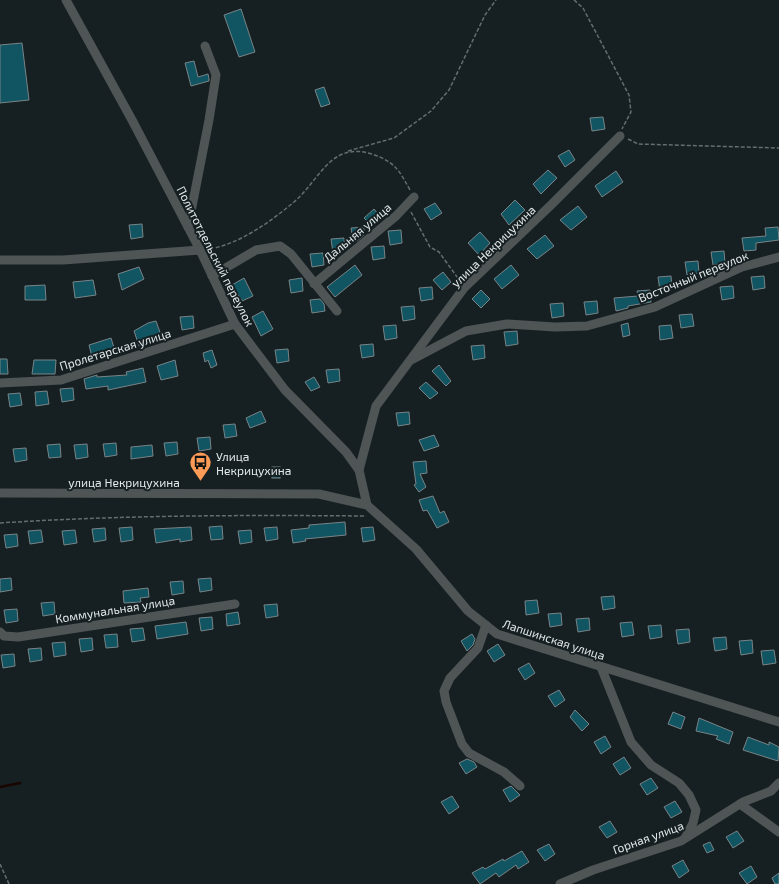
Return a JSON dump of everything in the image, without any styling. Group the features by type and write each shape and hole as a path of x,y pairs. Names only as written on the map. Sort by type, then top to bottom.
{"street":[{"name":"Политотдельский переулок","path":"66,0 132,120 200,250 235,324 285,390 346,452 359,470 367,505"},
{"path":"188,227 209,120 216,75 205,46"},
{"name":"улица Некрицухина","path":"359,470 376,406 464,288 551,206 620,136"},
{"name":"Дальняя улица","path":"314,284 396,216 414,197"},
{"path":"212,276 256,250 280,246 291,254 337,312"},
{"path":"0,260 63,260 200,250"},
{"name":"Восточный переулок","path":"410,361 466,331 507,324 555,327 587,326 655,307 742,267 779,257"},
{"name":"Пролетарская улица","path":"0,383 61,380 235,324"},
{"name":"улица Некрицухина","path":"0,493 319,494 367,505"},
{"name":"Лапшинская улица","path":"367,505 416,549 468,611 497,634 779,722"},
{"name":"Коммунальная улица","path":"0,632 4,636 18,637 235,604"},
{"path":"486,625 478,648 450,678 444,691 446,702 462,744 469,753 504,772 520,786"},
{"path":"601,667 631,742 651,766 679,783 690,795 696,810 693,823 685,838"},
{"name":"Горная улица","path":"560,884 575,881 593,870 685,838 740,804 771,791 779,783"},
{"path":"740,804 779,832"}],"path":[{"path":"200,250 211,249 231,242 262,227 295,202 332,160 346,152 394,138 431,111 449,90 485,15 496,0"},
{"path":"574,0 583,8 629,95 631,112 623,125 620,136 638,144 779,148"},
{"path":"346,152 363,152 388,160 401,173 414,197"},
{"path":"406,205 430,247 439,252 464,288"},
{"path":"0,523 85,518 278,515 380,516"},
{"path":"0,864 9,884"}],"building":[{"path":"241,9 255,52 239,57 224,15"},
{"path":"22,43 29,100 0,103 0,45"},
{"path":"194,61 198,77 208,74 209,81 191,86 185,63"},
{"path":"324,87 330,104 321,107 315,90"},
{"path":"603,117 605,129 592,131 590,118"},
{"path":"569,150 575,160 565,167 558,156"},
{"path":"548,170 557,178 541,194 533,184"},
{"path":"616,171 623,182 602,197 595,186"},
{"path":"515,200 525,210 509,225 501,214"},
{"path":"435,203 442,213 431,220 424,209"},
{"path":"578,206 587,217 571,230 560,220"},
{"path":"374,209 382,219 372,226 364,218"},
{"path":"142,224 143,237 131,239 129,225"},
{"path":"364,227 364,235 357,241 353,241 351,228"},
{"path":"778,227 779,240 756,243 756,250 744,251 742,238 766,236 765,228"},
{"path":"401,230 402,243 390,245 388,231"},
{"path":"480,232 490,243 479,255 468,243"},
{"path":"545,235 554,246 537,259 527,249"},
{"path":"344,238 345,250 333,253 331,239"},
{"path":"384,246 385,258 373,260 371,247"},
{"path":"724,251 725,263 713,265 711,252"},
{"path":"323,253 324,265 312,267 310,254"},
{"path":"698,261 699,273 687,275 685,262"},
{"path":"355,265 362,275 335,297 327,287"},
{"path":"511,265 519,275 502,289 494,279"},
{"path":"139,267 144,279 122,290 118,274"},
{"path":"443,272 451,282 442,290 433,280"},
{"path":"671,276 672,289 660,291 658,277"},
{"path":"764,276 765,288 753,290 751,277"},
{"path":"244,278 253,296 242,301 232,285"},
{"path":"302,278 303,291 291,293 289,280"},
{"path":"93,280 96,295 75,298 73,282"},
{"path":"45,285 46,300 25,300 25,286"},
{"path":"733,286 734,298 722,300 720,287"},
{"path":"432,287 433,299 421,301 419,288"},
{"path":"481,290 490,299 481,308 472,299"},
{"path":"650,290 651,302 628,306 628,308 616,311 614,298 638,296 637,291"},
{"path":"320,299 324,304 325,311 312,313 310,300"},
{"path":"597,301 598,313 586,315 584,302"},
{"path":"563,303 564,316 552,318 550,304"},
{"path":"414,306 415,319 403,321 401,307"},
{"path":"263,311 273,329 261,336 252,317"},
{"path":"692,314 694,326 681,328 679,315"},
{"path":"193,316 194,328 182,330 180,317"},
{"path":"156,321 162,338 139,346 134,331 148,323"},
{"path":"628,323 630,335 623,337 621,325"},
{"path":"396,325 397,338 385,340 383,326"},
{"path":"671,325 673,338 660,340 659,326"},
{"path":"517,331 518,344 506,346 504,332"},
{"path":"111,338 115,351 93,361 89,345"},
{"path":"373,344 374,356 362,358 360,345"},
{"path":"484,345 485,358 473,360 471,346"},
{"path":"288,349 289,361 277,363 275,350"},
{"path":"212,350 217,365 211,368 208,360 205,362 203,353"},
{"path":"0,359 7,359 8,374 0,374"},
{"path":"34,360 56,360 55,374 32,374"},
{"path":"175,360 178,376 161,380 157,366"},
{"path":"439,365 451,381 446,386 432,371"},
{"path":"143,368 146,382 108,390 108,386 86,389 84,379 97,375 97,377 127,375 126,372"},
{"path":"339,369 340,381 328,383 326,370"},
{"path":"314,377 320,387 311,391 305,382"},
{"path":"426,382 438,393 430,399 419,388"},
{"path":"73,388 74,400 62,402 60,389"},
{"path":"47,391 49,404 36,406 35,392"},
{"path":"20,393 22,405 10,407 8,394"},
{"path":"261,411 266,422 250,428 246,418"},
{"path":"409,412 410,424 398,426 396,413"},
{"path":"235,424 237,436 225,438 223,425"},
{"path":"434,435 439,446 424,451 419,440"},
{"path":"210,437 211,449 199,451 197,438"},
{"path":"177,442 178,454 166,456 164,443"},
{"path":"116,443 117,455 105,457 103,444"},
{"path":"60,444 61,457 49,458 47,445"},
{"path":"87,444 88,457 76,459 74,445"},
{"path":"152,445 153,456 131,459 131,447"},
{"path":"26,448 27,460 15,462 13,449"},
{"path":"426,461 427,473 420,474 426,487 419,492 414,485 416,484 413,462"},
{"path":"272,467 280,467 280,478 272,478"},
{"path":"433,496 440,513 444,511 449,522 437,528 427,510 423,511 419,500"},
{"path":"345,522 346,535 305,539 306,541 293,543 291,530 309,528 309,525"},
{"path":"222,526 223,539 211,540 209,527"},
{"path":"132,527 133,540 121,542 119,528"},
{"path":"191,527 192,540 180,542 180,539 156,543 154,529"},
{"path":"277,527 278,539 266,541 264,528"},
{"path":"373,527 375,540 363,542 361,528"},
{"path":"105,528 106,540 94,542 92,529"},
{"path":"41,530 43,542 30,544 28,531"},
{"path":"75,530 77,543 64,545 62,531"},
{"path":"251,530 252,542 240,544 238,531"},
{"path":"17,534 18,546 6,548 4,535"},
{"path":"11,578 12,590 0,592 0,579"},
{"path":"211,578 212,590 200,592 198,579"},
{"path":"183,581 184,593 172,595 170,582"},
{"path":"148,588 149,597 140,598 141,602 124,603 123,591"},
{"path":"614,596 615,608 603,610 601,597"},
{"path":"537,600 539,613 526,615 525,601"},
{"path":"54,602 55,614 43,616 41,603"},
{"path":"277,604 278,616 266,618 264,605"},
{"path":"17,609 18,621 6,623 4,610"},
{"path":"238,612 240,624 227,626 226,614"},
{"path":"561,613 562,625 550,627 548,614"},
{"path":"212,617 213,629 201,631 199,618"},
{"path":"589,618 590,630 578,632 576,619"},
{"path":"186,622 188,634 157,639 155,626"},
{"path":"632,622 634,635 622,637 620,623"},
{"path":"661,625 662,637 650,639 648,626"},
{"path":"143,628 145,640 132,642 130,629"},
{"path":"689,629 690,642 678,644 676,630"},
{"path":"117,634 118,647 106,648 104,635"},
{"path":"472,634 475,639 473,645 467,651 461,641"},
{"path":"726,637 727,649 715,651 713,638"},
{"path":"92,638 93,650 81,652 79,639"},
{"path":"752,640 753,653 741,655 739,641"},
{"path":"65,642 66,655 54,657 52,643"},
{"path":"498,644 505,655 494,662 487,651"},
{"path":"41,648 42,660 30,662 28,649"},
{"path":"774,650 776,663 763,665 761,651"},
{"path":"14,654 15,666 3,668 1,655"},
{"path":"529,663 535,673 525,680 518,669"},
{"path":"559,690 565,700 555,707 548,696"},
{"path":"575,710 589,724 582,731 570,717"},
{"path":"673,712 685,717 681,729 668,724"},
{"path":"699,718 733,732 729,744 716,739 718,736 696,731"},
{"path":"605,736 611,747 601,754 594,742"},
{"path":"748,737 769,745 769,742 779,747 778,761 743,750"},
{"path":"624,757 631,768 620,775 613,764"},
{"path":"467,759 474,762 477,767 466,774 459,763"},
{"path":"651,778 658,788 647,795 640,784"},
{"path":"511,786 520,795 510,802 503,790"},
{"path":"452,796 459,807 449,814 441,802"},
{"path":"675,801 682,812 671,818 664,807"},
{"path":"610,821 617,832 607,838 599,827"},
{"path":"737,831 744,841 733,848 726,837"},
{"path":"710,842 714,850 707,853 703,845"},
{"path":"549,844 555,854 545,861 537,850"},
{"path":"522,851 529,862 518,869 516,865 499,877 496,873 480,884 472,873 483,867 485,869 503,859 504,861"},
{"path":"683,860 689,871 679,878 672,866"},
{"path":"751,866 757,877 747,884 739,873"},
{"path":"779,873 779,884 775,884 772,878"}],"waterway":[{"path":"0,787 20,783"}],"place":[{"name":"Улица Некрицухина","path":"200,482"}]}
